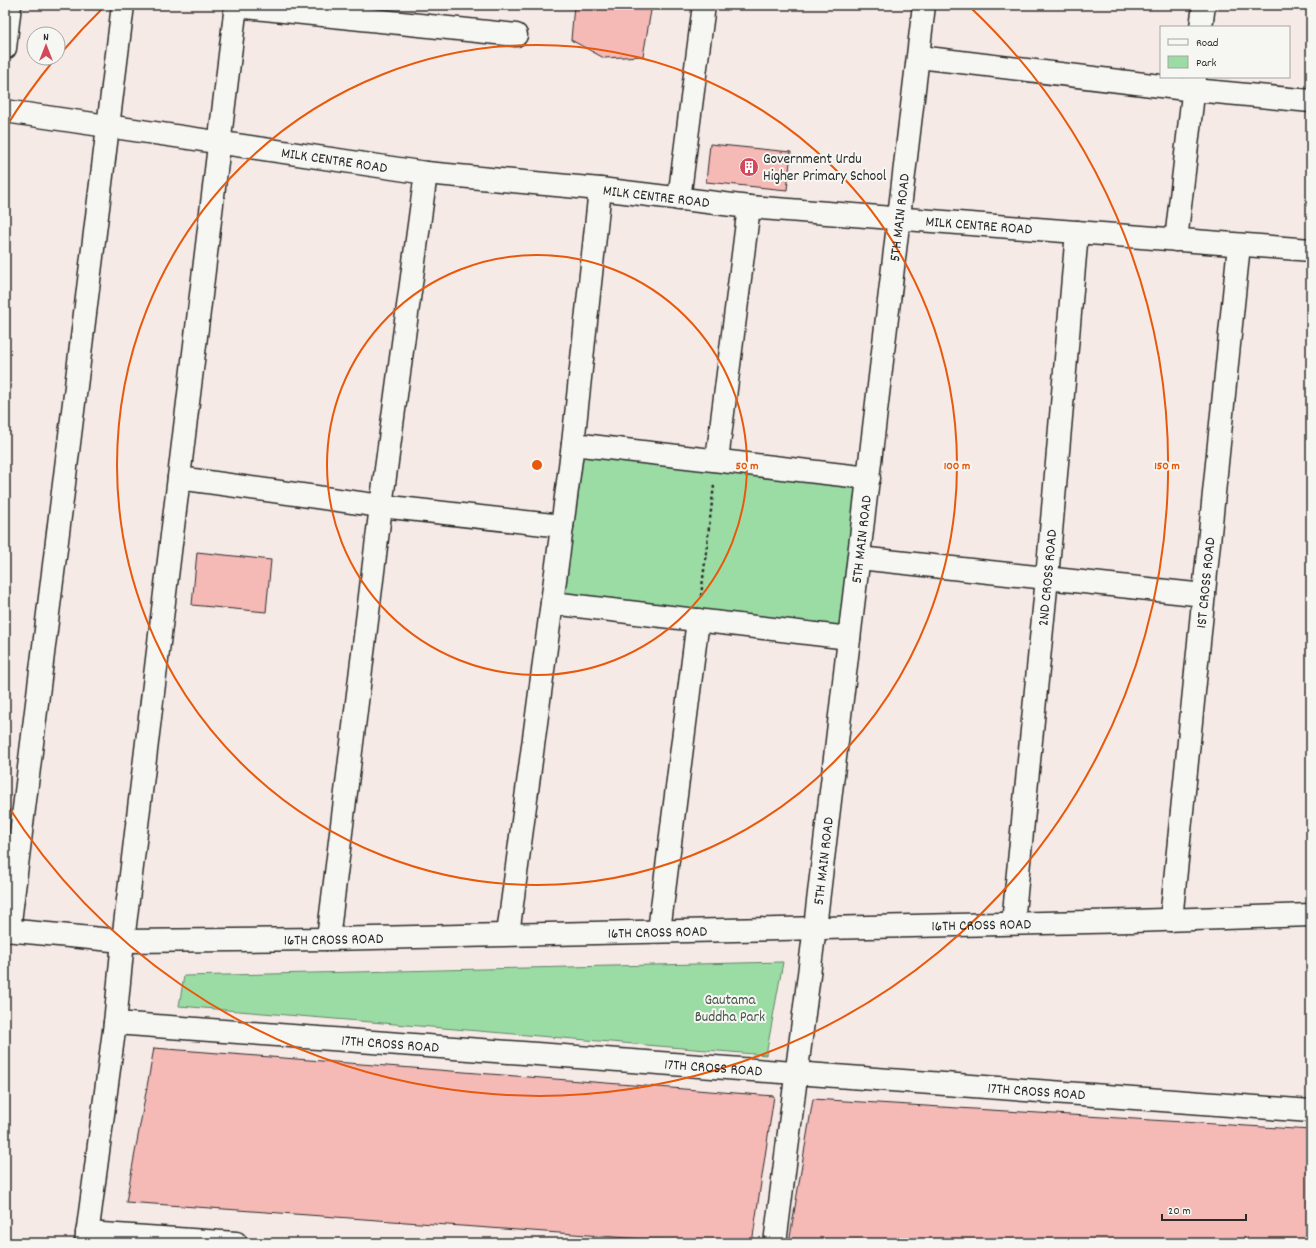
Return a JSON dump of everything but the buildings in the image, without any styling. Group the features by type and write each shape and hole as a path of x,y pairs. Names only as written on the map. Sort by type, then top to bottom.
{"street":[{"path":"5,48 10,5"},
{"path":"7,930 123,5"},
{"path":"679,199 704,5"},
{"name":"5TH MAIN ROAD","path":"775,1243 815,928 858,558 900,219 924,5"},
{"path":"1201,26 1204,5"},
{"path":"236,1243 87,1238 115,1023 123,940 236,6 516,35"},
{"path":"919,57 1195,83 1311,100"},
{"path":"1176,240 1195,83"},
{"name":"MILK CENTRE ROAD","path":"5,111 426,173 600,189 749,207 1311,250"},
{"path":"328,939 382,506 426,173"},
{"path":"508,934 573,444 600,189"},
{"path":"717,460 749,207"},
{"name":"2ND CROSS ROAD","path":"1013,923 1047,578 1076,232"},
{"name":"1ST CROSS ROAD","path":"1171,920 1239,245"},
{"path":"573,444 869,478"},
{"path":"179,478 382,506 562,526"},
{"path":"858,558 1204,595"},
{"path":"552,603 849,638"},
{"path":"659,931 698,620"},
{"name":"16TH CROSS ROAD","path":"7,930 123,940 328,939 1171,920 1311,915"},
{"name":"17TH CROSS ROAD","path":"115,1023 1311,1111"}],"path":[{"path":"698,620 717,460"}],"green space":[{"path":"579,454 856,487 839,626 562,593"},
{"name":"Gautama Buddha Park","path":"783,962 766,1055 179,1006 184,976"}],"place":[{"name":"Government Urdu Higher Primary School","path":"749,167"}]}
